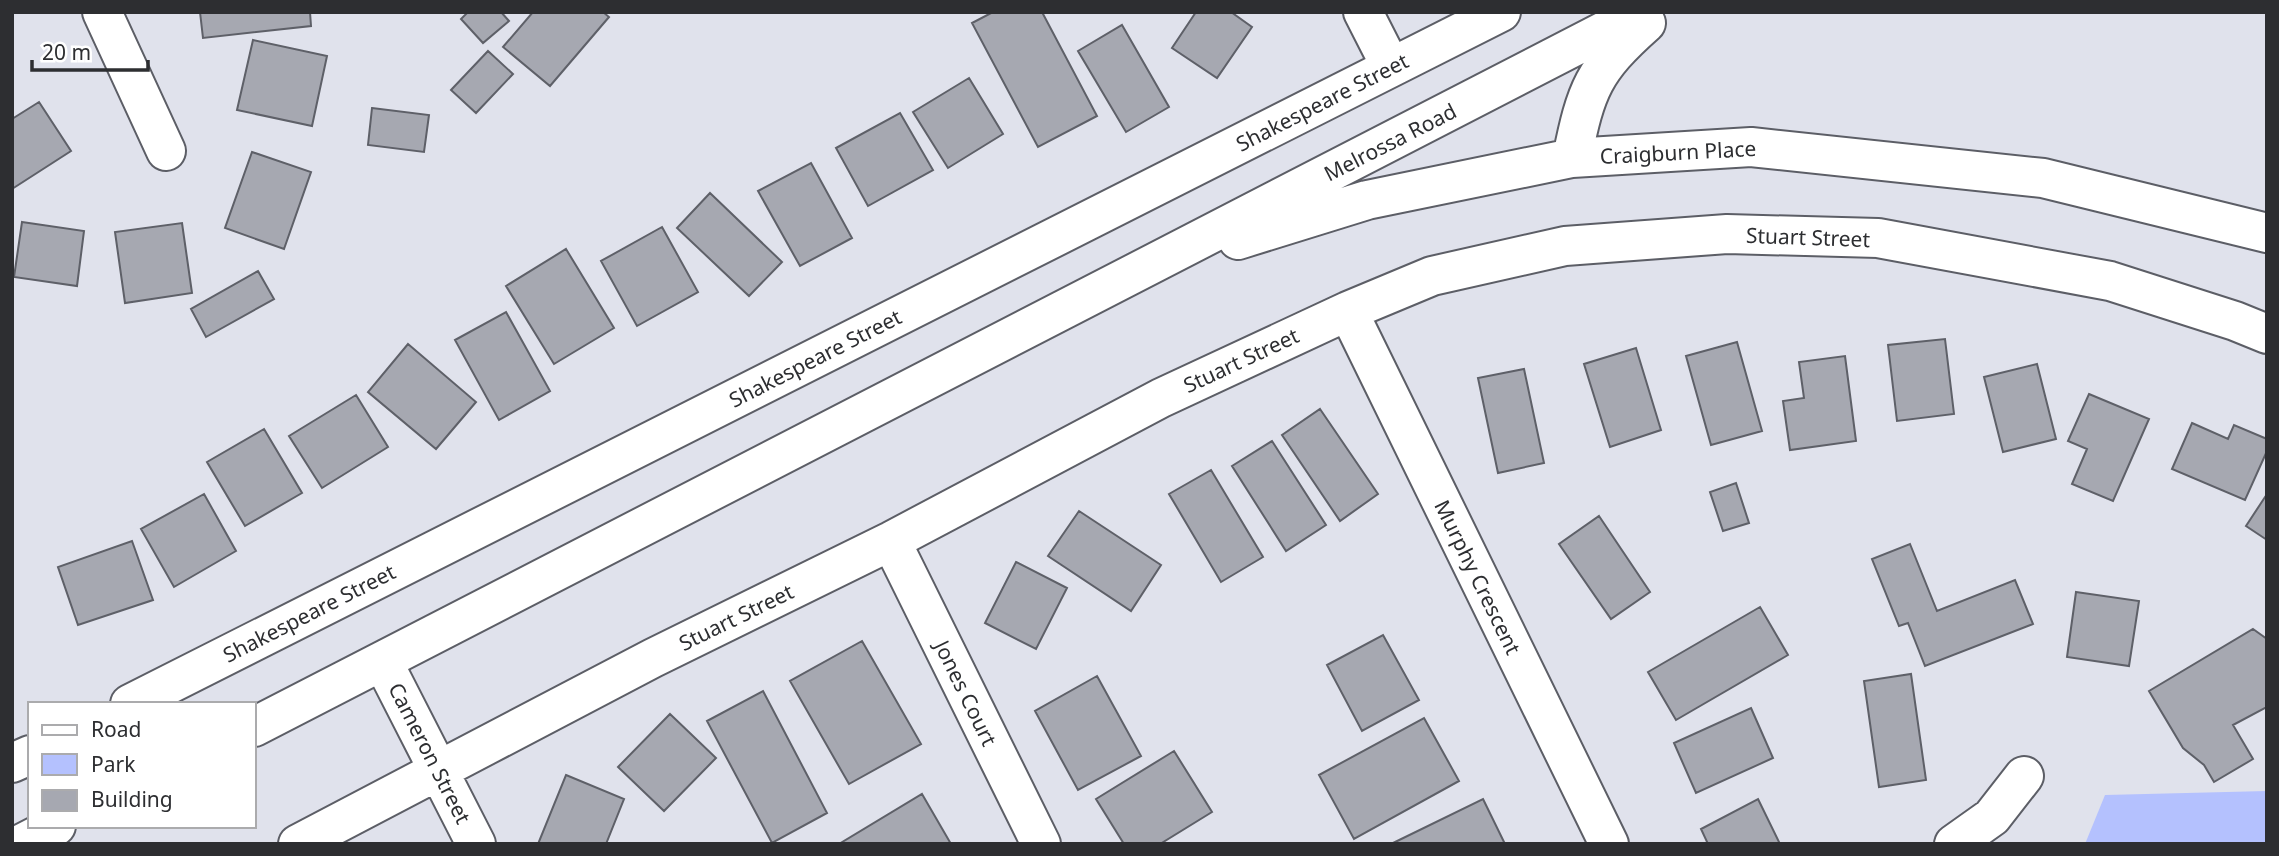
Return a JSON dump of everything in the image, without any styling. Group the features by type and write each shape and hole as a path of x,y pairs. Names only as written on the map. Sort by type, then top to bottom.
{"street":[{"path":"102,12 166,151"},
{"path":"1363,12 1391,68"},
{"name":"Shakespeare Street","path":"134,702 1500,12"},
{"name":"Melrossa Road","path":"1139,271 1641,12"},
{"path":"1572,158 1583,104 1598,75 1617,49 1658,12"},
{"name":"Craigburn Place","path":"1139,271 1367,200 1572,158 1751,147 2043,178 2267,233"},
{"name":"Stuart Street","path":"298,844 437,769 891,541 1161,398 1348,311 1432,276 1565,246 1727,234 1878,238 2082,276 2147,293 2267,334"},
{"path":"256,726 1139,271"},
{"name":"Murphy Crescent","path":"1348,311 1609,844"},
{"name":"Jones Court","path":"891,541 1041,844"},
{"name":"Cameron Street","path":"383,662 476,844"},
{"path":"12,763 28,756"},
{"path":"1954,844 1992,817 2024,776"},
{"path":"21,844 52,828"}],"green space":[{"path":"2267,791 2267,844 2085,844 2105,795"}],"building":[{"path":"200,12 310,12 311,26 203,38"},
{"path":"468,12 501,12 509,21 483,43 461,19"},
{"path":"533,12 603,12 609,17 550,86 503,47"},
{"path":"993,12 1042,12 1097,116 1038,147 972,23"},
{"path":"1196,12 1231,12 1252,27 1217,78 1172,48"},
{"path":"1122,25 1169,107 1126,132 1078,51"},
{"path":"253,40 327,56 312,126 237,110"},
{"path":"488,51 513,74 476,113 451,90"},
{"path":"969,78 1003,134 948,168 913,112"},
{"path":"39,102 71,151 12,189 12,119"},
{"path":"372,108 429,115 424,152 368,145"},
{"path":"900,113 933,170 868,206 836,148"},
{"path":"252,152 311,172 284,249 225,228"},
{"path":"811,163 852,238 800,266 758,191"},
{"path":"710,193 782,262 749,296 677,228"},
{"path":"22,222 84,231 77,286 14,277"},
{"path":"182,223 192,293 125,303 115,232"},
{"path":"662,227 698,292 637,326 601,261"},
{"path":"566,249 614,328 554,364 506,286"},
{"path":"258,271 274,299 206,337 191,309"},
{"path":"506,312 550,391 499,420 455,340"},
{"path":"1945,339 1954,414 1897,421 1888,345"},
{"path":"1737,342 1762,431 1711,445 1686,356"},
{"path":"408,344 476,402 436,449 368,392"},
{"path":"1636,348 1661,430 1610,447 1584,364"},
{"path":"1845,356 1856,441 1790,450 1783,401 1804,398 1799,362"},
{"path":"2037,364 2056,439 2003,452 1984,377"},
{"path":"1524,369 1544,463 1498,473 1478,378"},
{"path":"2089,394 2149,419 2113,501 2072,484 2087,449 2068,441"},
{"path":"356,395 388,447 322,488 289,436"},
{"path":"1320,409 1378,494 1340,521 1282,435"},
{"path":"2192,423 2228,439 2234,425 2267,439 2267,451 2245,500 2172,469"},
{"path":"264,429 302,493 245,526 207,462"},
{"path":"1272,441 1326,525 1286,551 1232,466"},
{"path":"1211,470 1263,557 1221,582 1169,494"},
{"path":"1736,483 1749,523 1723,531 1710,492"},
{"path":"204,494 236,551 174,587 141,529"},
{"path":"2267,494 2267,540 2246,526"},
{"path":"1079,511 1161,565 1131,611 1048,556"},
{"path":"1599,516 1650,592 1611,619 1559,544"},
{"path":"132,541 153,600 78,625 58,567"},
{"path":"1910,544 1937,611 2015,580 2033,624 1925,666 1908,623 1899,626 1872,559"},
{"path":"1016,562 1067,588 1036,649 985,623"},
{"path":"2076,592 2139,601 2129,666 2067,657"},
{"path":"1760,607 1788,655 1676,720 1648,672"},
{"path":"2253,629 2267,639 2267,707 2233,725 2253,759 2214,782 2204,765 2183,748 2149,691"},
{"path":"1383,635 1419,700 1362,731 1327,665"},
{"path":"862,641 921,744 849,784 790,681"},
{"path":"1911,674 1926,780 1879,787 1864,681"},
{"path":"1097,676 1141,756 1078,790 1035,711"},
{"path":"763,691 827,813 772,843 707,721"},
{"path":"1751,708 1773,758 1696,793 1674,743"},
{"path":"670,714 716,758 664,811 618,767"},
{"path":"1424,718 1459,781 1354,839 1319,775"},
{"path":"1174,751 1212,812 1160,844 1124,844 1096,799"},
{"path":"566,775 624,799 606,844 538,844"},
{"path":"922,794 951,844 839,844"},
{"path":"1483,799 1505,844 1391,844"},
{"path":"1758,799 1780,844 1708,844 1701,829"}]}
